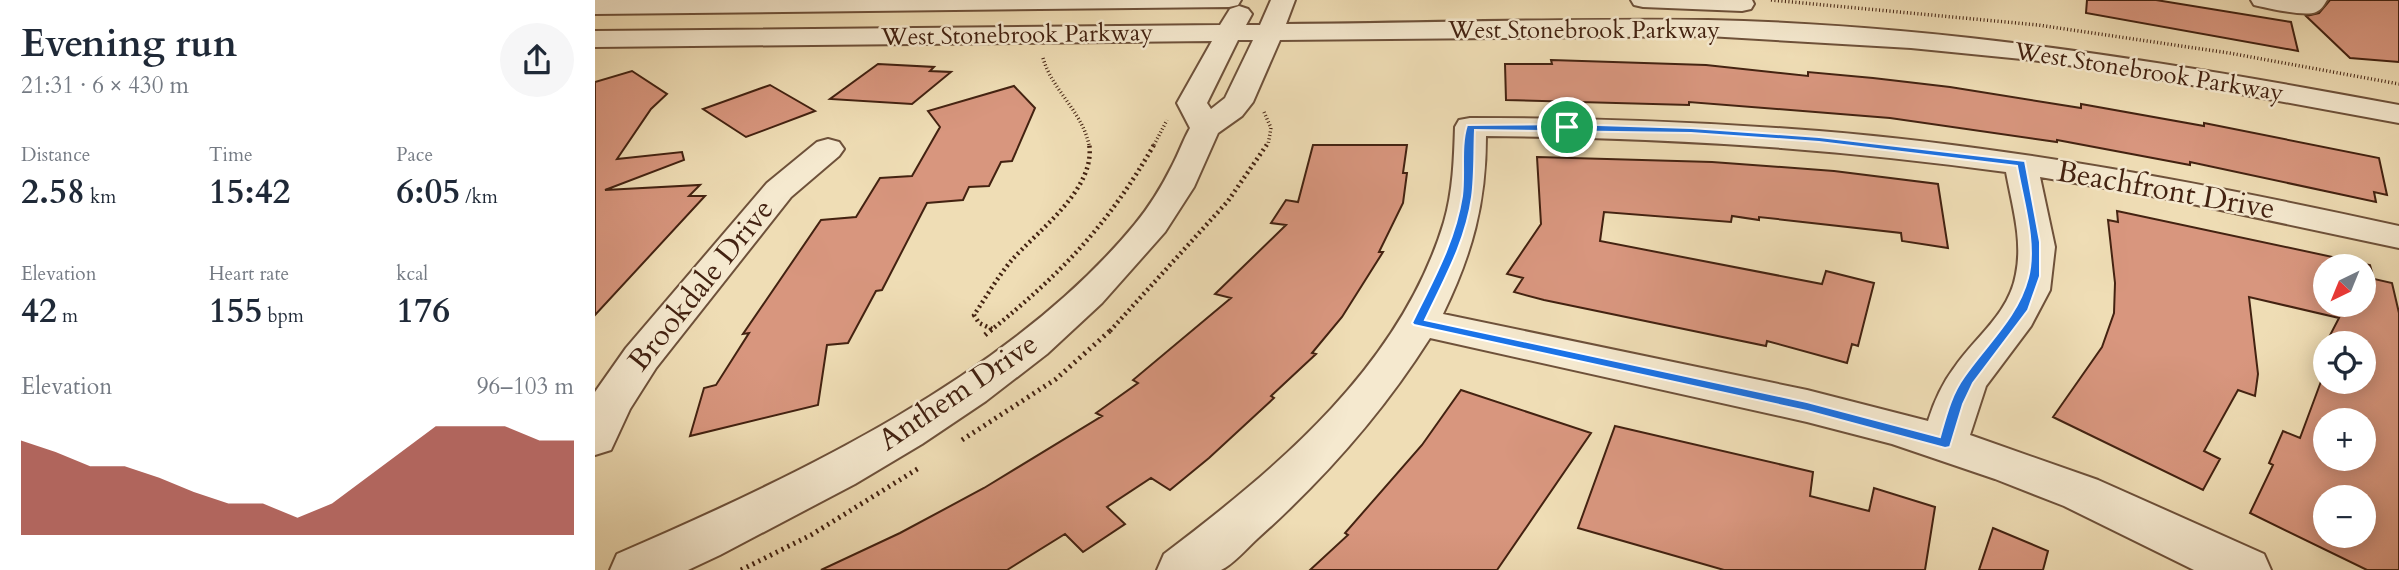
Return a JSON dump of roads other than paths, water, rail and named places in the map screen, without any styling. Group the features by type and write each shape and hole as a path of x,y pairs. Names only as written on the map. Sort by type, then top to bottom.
{"street":[{"name":"West Stonebrook Parkway","path":"595,7 1229,0"},
{"path":"1188,121 1192,103 1247,0"},
{"name":"Anthem Drive","path":"636,570 755,514 859,457 949,402 1044,333 1082,301 1140,241 1178,188 1188,121 1237,104 1283,0"},
{"name":"West Stonebrook Parkway","path":"1643,0 1771,5"},
{"path":"2263,0 2312,3"},
{"name":"West Stonebrook Parkway","path":"1865,12 1983,24 2200,55 2399,90"},
{"name":"West Stonebrook Parkway","path":"595,39 1708,28 1979,46 2159,70 2399,114"},
{"name":"Beachfront Drive","path":"1418,323 1442,276 1461,223 1467,195 1470,127 1629,128 1742,133 1885,146 2021,163 2207,195 2399,237"},
{"name":"Brookdale Drive","path":"595,438 609,406 641,358 779,190 828,149"},
{"path":"1945,443 1956,404 1967,381 2022,310 2032,285 2036,260 2035,242 2021,163"},
{"path":"1183,570 1249,515 1327,440 1368,393 1418,323 1807,406 1945,443 2081,493 2245,570"}]}
